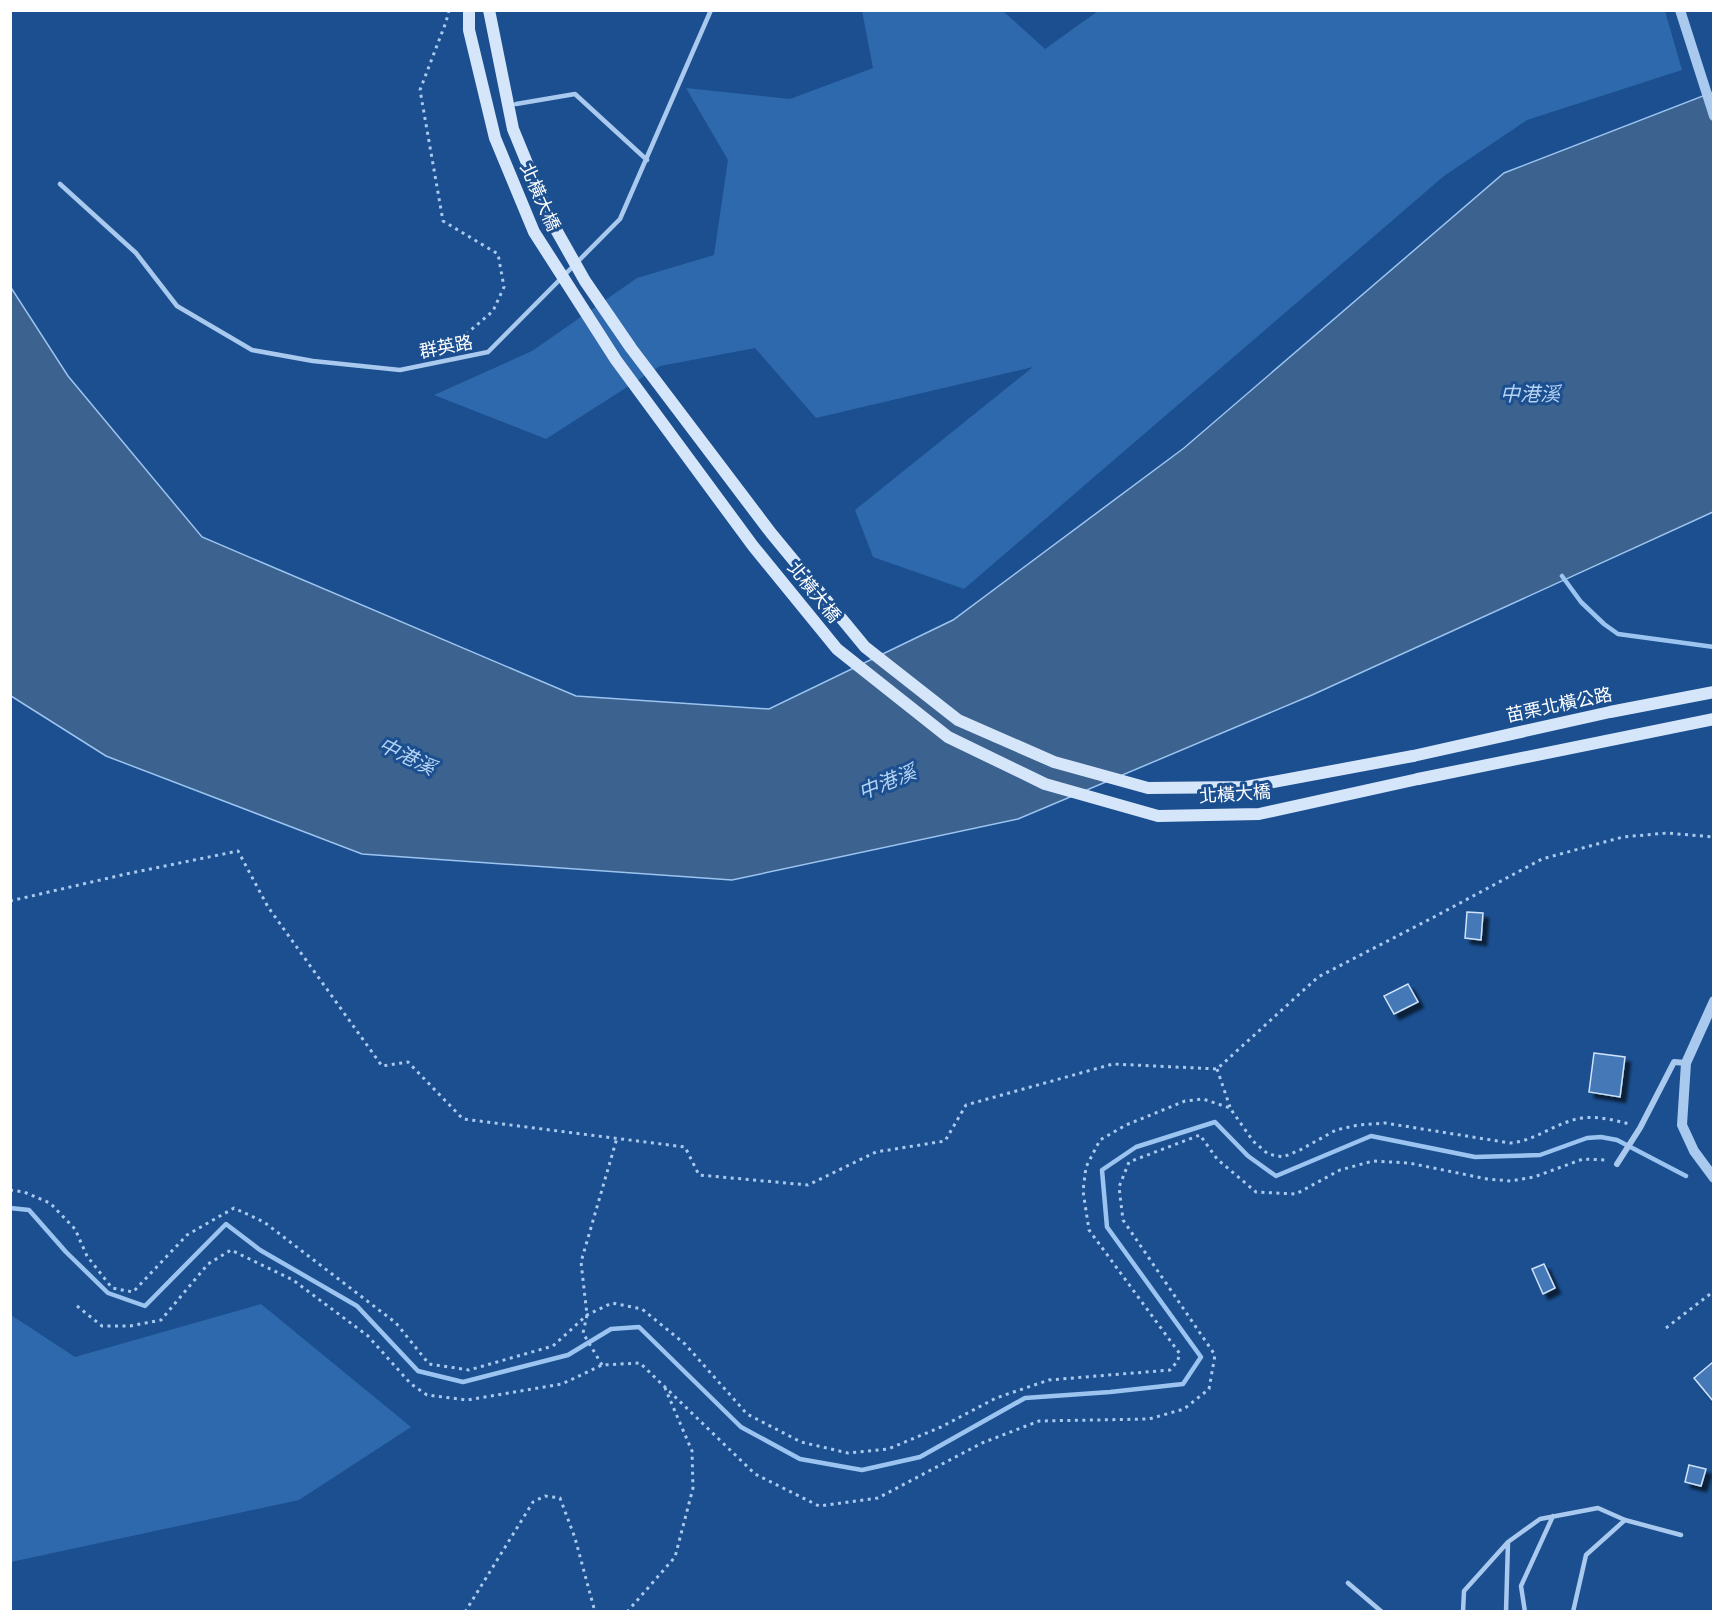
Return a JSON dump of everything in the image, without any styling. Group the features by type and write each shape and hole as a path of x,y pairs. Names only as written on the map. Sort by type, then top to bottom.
{"main road":[{"name":"北橫大橋","path":"468,10 469,30 495,138 534,232 616,360 753,546 837,649 948,737 1045,784 1158,816 1259,814 1713,719"},
{"name":"北橫大橋","path":"489,10 513,129 550,219 585,281 631,348 764,524 865,647 958,720 1054,762 1148,788 1246,787 1413,756"},
{"name":"苗栗北橫公路","path":"1413,756 1610,712 1713,692"}],"street":[{"path":"1680,10 1713,116"},
{"path":"1713,1001 1686,1063 1682,1125 1694,1151 1713,1178"},
{"path":"1617,1164 1640,1128 1674,1062 1686,1063"}],"lane":[{"name":"群英路","path":"60,184 136,253 177,306 252,350 400,370 488,352 620,219 711,10"},
{"path":"516,104 575,94 647,160"},
{"path":"1463,1611 1464,1591 1508,1542 1540,1519 1598,1508 1625,1520 1681,1535"},
{"path":"1525,1611 1521,1586 1553,1516"},
{"path":"1573,1611 1586,1555 1625,1520"},
{"path":"1506,1611 1508,1542"},
{"path":"1348,1583 1382,1611"}],"path":[{"path":"449,10 420,90 443,221 498,254 504,287 494,311 464,336 469,356"},
{"path":"10,902 126,874 238,851 268,907 382,1066 408,1062 463,1119 685,1147 699,1175 808,1185 876,1152 945,1141 966,1105 1113,1064 1217,1069 1318,977 1542,859 1623,837 1667,833 1713,837"},
{"path":"1217,1069 1230,1108 1253,1141 1268,1154 1283,1157 1336,1130 1358,1125 1385,1123 1510,1143 1529,1140 1582,1118 1608,1119 1640,1128"},
{"path":"10,1190 24,1192 50,1203 75,1229 87,1256 112,1288 133,1292 186,1235 234,1208 264,1222 396,1323 429,1364 469,1370 552,1346 587,1315 612,1303 642,1309 685,1344 747,1414 801,1442 848,1453 888,1449 941,1427 996,1398 1049,1380 1170,1370 1180,1354 1089,1230 1083,1191 1086,1167 1100,1140 1126,1125 1185,1101 1203,1099 1230,1108"},
{"path":"77,1306 102,1326 130,1326 161,1320 208,1264 231,1250 293,1280 368,1336 411,1384 427,1395 467,1400 562,1384 602,1365 640,1363 755,1474 819,1506 878,1498 981,1443 1039,1421 1149,1419 1185,1409 1209,1389 1215,1355 1123,1220 1119,1187 1129,1162 1200,1135 1217,1159 1256,1192 1296,1194 1341,1170 1374,1161 1409,1163 1487,1179 1511,1181 1534,1177 1583,1159 1595,1158 1617,1164"},
{"path":"602,1365 583,1334 587,1315 581,1262 617,1138"},
{"path":"1666,1328 1713,1291"},
{"path":"627,1611 675,1557 693,1488 692,1451 665,1386"},
{"path":"465,1611 533,1502 545,1496 560,1498 575,1539 595,1611"}],"shaded area":[{"path":"862,11 1003,11 1045,49 1098,11 1665,11 1682,70 1527,120 1444,176 964,589 873,557 855,510 1033,367 816,418 755,348 660,366 546,439 434,395 532,351 637,278 714,255 728,160 686,88 790,99 873,68"},
{"path":"261,1304 411,1427 299,1500 11,1562 11,1315 75,1357"}],"water":[{"name":"中港溪","path":"1713,92 1713,512 1312,695 1018,819 732,880 362,854 106,756 11,696 10,286 68,376 202,537 576,696 769,709 953,620 1184,448 1504,173"}],"building":[{"path":"1467,912 1483,913 1481,940 1465,938"},
{"path":"1408,984 1418,1002 1394,1014 1384,996"},
{"path":"1594,1053 1625,1057 1620,1097 1589,1092"},
{"path":"1544,1264 1555,1288 1543,1294 1532,1269"},
{"path":"1713,1362 1713,1401 1694,1378"},
{"path":"1689,1465 1706,1469 1701,1486 1685,1482"}],"waterway":[{"path":"1562,576 1581,602 1618,634 1714,647"},
{"path":"10,1208 29,1210 66,1252 108,1293 145,1306 226,1224 260,1250 357,1306 418,1371 463,1382 568,1355 611,1329 639,1327 741,1427 800,1459 862,1470 920,1457 1025,1398 1183,1384 1201,1357 1107,1227 1102,1170 1136,1147 1215,1122 1248,1156 1276,1176 1371,1136 1475,1157 1540,1155 1587,1138 1601,1137 1617,1140 1686,1176"}]}
